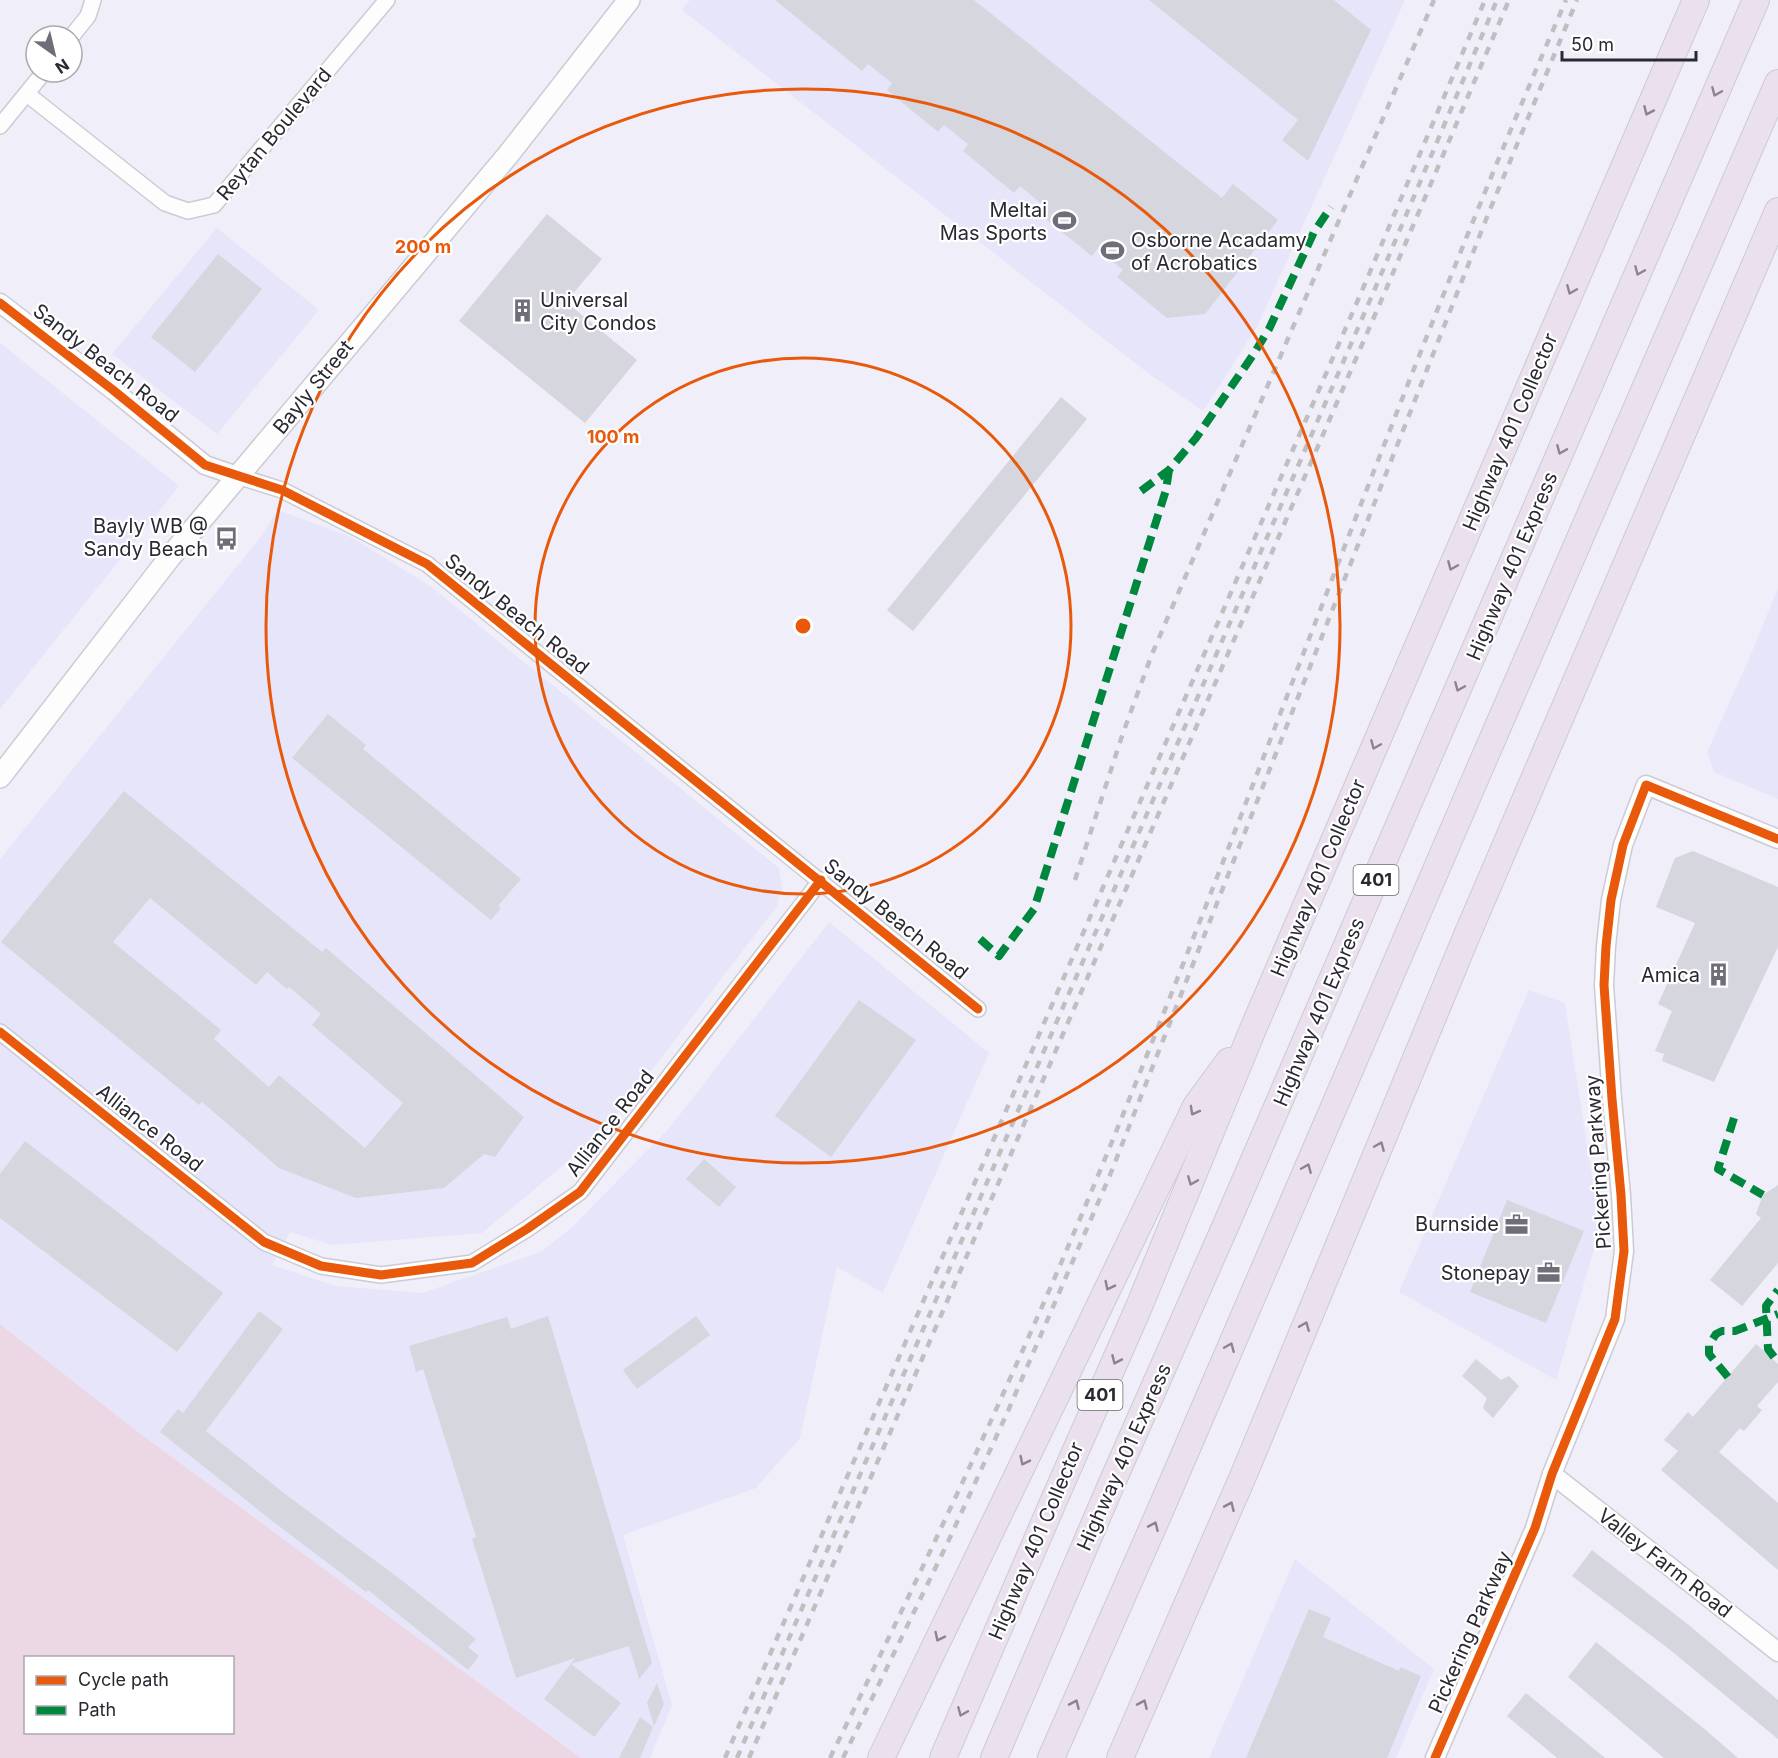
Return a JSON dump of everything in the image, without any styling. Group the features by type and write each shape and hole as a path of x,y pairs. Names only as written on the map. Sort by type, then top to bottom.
{"highway":[{"name":"Highway 401 Collector","path":"942,1758 1138,1309 1253,1029 1696,0"},
{"name":"Highway 401 Express","path":"994,1758 1756,0"},
{"name":"401","path":"1051,1758 1156,1522 1473,784 1778,83"},
{"path":"1120,1758 1244,1474 1467,935 1778,211"},
{"path":"1740,301 1778,238"},
{"path":"881,1758 1196,1106 1253,1029"}],"main road":[{"name":"Bayly Street","path":"0,777 170,557 508,155 629,0"}],"street":[{"path":"82,24 88,16 93,0"},
{"name":"Reytan Boulevard","path":"27,93 165,203 188,211 214,205 387,0"},
{"path":"0,126 34,84"},
{"name":"Sandy Beach Road","path":"0,303 113,390 205,465 282,490 427,564 978,1009"},
{"name":"Pickering Parkway","path":"1435,1758 1535,1528 1552,1474 1615,1318 1624,1251 1622,1195 1604,985 1611,900 1623,844 1646,785 1778,839"},
{"name":"Alliance Road","path":"0,1032 264,1242 321,1266 381,1275 472,1263 527,1230 580,1192 820,880"},
{"name":"Valley Farm Road","path":"1552,1474 1778,1652"}],"shaded area":[{"path":"690,0 1405,0 1257,327 1203,411 1149,374 682,10"},
{"path":"217,228 319,310 217,434 112,354"},
{"path":"0,343 179,486 0,709"},
{"path":"278,510 351,537 430,586 779,868 782,887 777,906 607,1129 482,1233 332,1245 290,1232 272,1265 336,1286 422,1293 540,1252 570,1229 671,1126 829,922 989,1053 883,1293 837,1267 800,1438 756,1488 623,1535 672,1705 650,1758 581,1758 138,1432 0,1324 0,859 256,543"},
{"path":"1778,588 1778,799 1714,772 1707,752"},
{"path":"1529,990 1565,1003 1600,1229 1556,1380 1399,1292"},
{"path":"0,1324 138,1432 581,1758 0,1758"},
{"path":"1295,1559 1434,1669 1396,1758 1209,1758"}],"building":[{"path":"775,0 974,0 1222,198 1233,184 1278,220 1205,314 1167,318 1117,277 1123,270 1097,249 1092,256 1038,213 1044,206 1020,186 1014,193 963,151 968,144 944,125 938,132 887,90 892,83 868,64 862,71"},
{"path":"1149,0 1334,0 1371,30 1308,161 1282,140 1298,120"},
{"name":"Universal City Condos","path":"547,214 602,259 566,302 637,360 585,423 459,321"},
{"path":"218,254 262,289 195,372 151,337"},
{"path":"1061,397 1087,419 913,631 887,610"},
{"path":"328,714 366,745 363,749 521,879 498,906 501,908 491,920 292,758"},
{"path":"124,791 322,952 326,948 524,1117 495,1157 484,1154 444,1188 356,1198 279,1168 202,1102 199,1105 1,942","holes":["150,898 256,985 267,972 287,989 289,987 321,1014 312,1025 403,1103 365,1148 279,1075 269,1087 214,1039 221,1030 113,942"]},
{"name":"Amica","path":"1693,851 1778,887 1778,947 1714,1082 1662,1061 1664,1054 1655,1051 1672,1011 1658,1004 1695,923 1656,907 1675,858"},
{"path":"859,1000 916,1040 831,1157 775,1116"},
{"path":"25,1141 223,1293 177,1352 0,1218 0,1174"},
{"path":"704,1159 736,1187 719,1207 686,1179"},
{"path":"1778,1185 1778,1263 1742,1306 1710,1280 1761,1218 1756,1214 1763,1195"},
{"path":"1507,1200 1584,1231 1546,1323 1470,1292"},
{"path":"259,1311 283,1329 206,1431 476,1639 468,1647 479,1656 468,1670 368,1590 366,1592 271,1520 160,1432 178,1409 183,1413"},
{"path":"548,1316 652,1663 639,1679 629,1646 571,1664 621,1703 594,1737 544,1699 575,1658 516,1678 472,1539 476,1537 423,1369 416,1372 409,1346 507,1317 511,1329"},
{"path":"696,1316 710,1335 637,1389 623,1370"},
{"path":"1756,1344 1778,1364 1778,1382 1757,1406 1762,1410 1744,1431 1740,1428 1719,1452 1778,1503 1778,1570 1661,1470 1678,1451 1664,1440 1688,1412 1693,1417"},
{"path":"1476,1359 1501,1380 1509,1376 1519,1386 1493,1418 1483,1408 1487,1398 1462,1376"},
{"path":"1592,1550 1690,1626 1778,1700 1778,1739 1669,1649 1572,1576"},
{"path":"1309,1609 1331,1618 1323,1637 1399,1671 1400,1667 1421,1676 1387,1758 1246,1758"},
{"path":"1596,1642 1738,1758 1664,1758 1568,1677"},
{"path":"657,1683 664,1704 654,1726 647,1703"},
{"path":"1526,1693 1605,1758 1557,1758 1507,1716"},
{"path":"640,1717 653,1727 640,1758 619,1758"}],"railway":[{"path":"1075,880 1123,733 1152,654 1434,0"},
{"path":"725,1758 1364,286 1485,0"},
{"path":"737,1758 1374,291 1497,0"},
{"path":"749,1758 1384,294 1509,0"},
{"path":"830,1758 971,1464 1102,1166 1161,1021 1445,290 1566,0"},
{"path":"843,1758 947,1544 1008,1411 1110,1175 1489,212 1577,0"}],"marked path":[{"path":"1141,491 1169,470 1196,438 1253,355 1269,329 1314,232 1331,207"},
{"path":"980,939 999,956 1034,909 1166,490 1169,470"},
{"path":"1734,1118 1718,1169 1763,1195"},
{"path":"1774,1357 1768,1349 1766,1306 1778,1290"},
{"path":"1728,1377 1709,1354 1709,1345 1716,1334 1722,1331 1735,1331 1778,1314"}],"cycle path":[{"path":"0,303 113,390 205,465 282,490 427,564 978,1009"},
{"path":"1435,1758 1535,1528 1552,1474 1615,1319 1624,1251 1604,985 1611,900 1623,845 1646,785 1778,839"},
{"path":"0,1032 264,1242 321,1266 381,1275 472,1263 527,1229 580,1192 821,880"}],"place":[{"name":"Meltai Mas Sports","path":"1065,221"},
{"name":"Osborne Acadamy of Acrobatics","path":"1113,251"},
{"name":"Universal City Condos","path":"522,311"},
{"name":"Bayly WB @ Sandy Beach","path":"226,538"},
{"name":"Amica","path":"1718,975"},
{"name":"Burnside","path":"1517,1224"},
{"name":"Stonepay","path":"1548,1273"}]}
